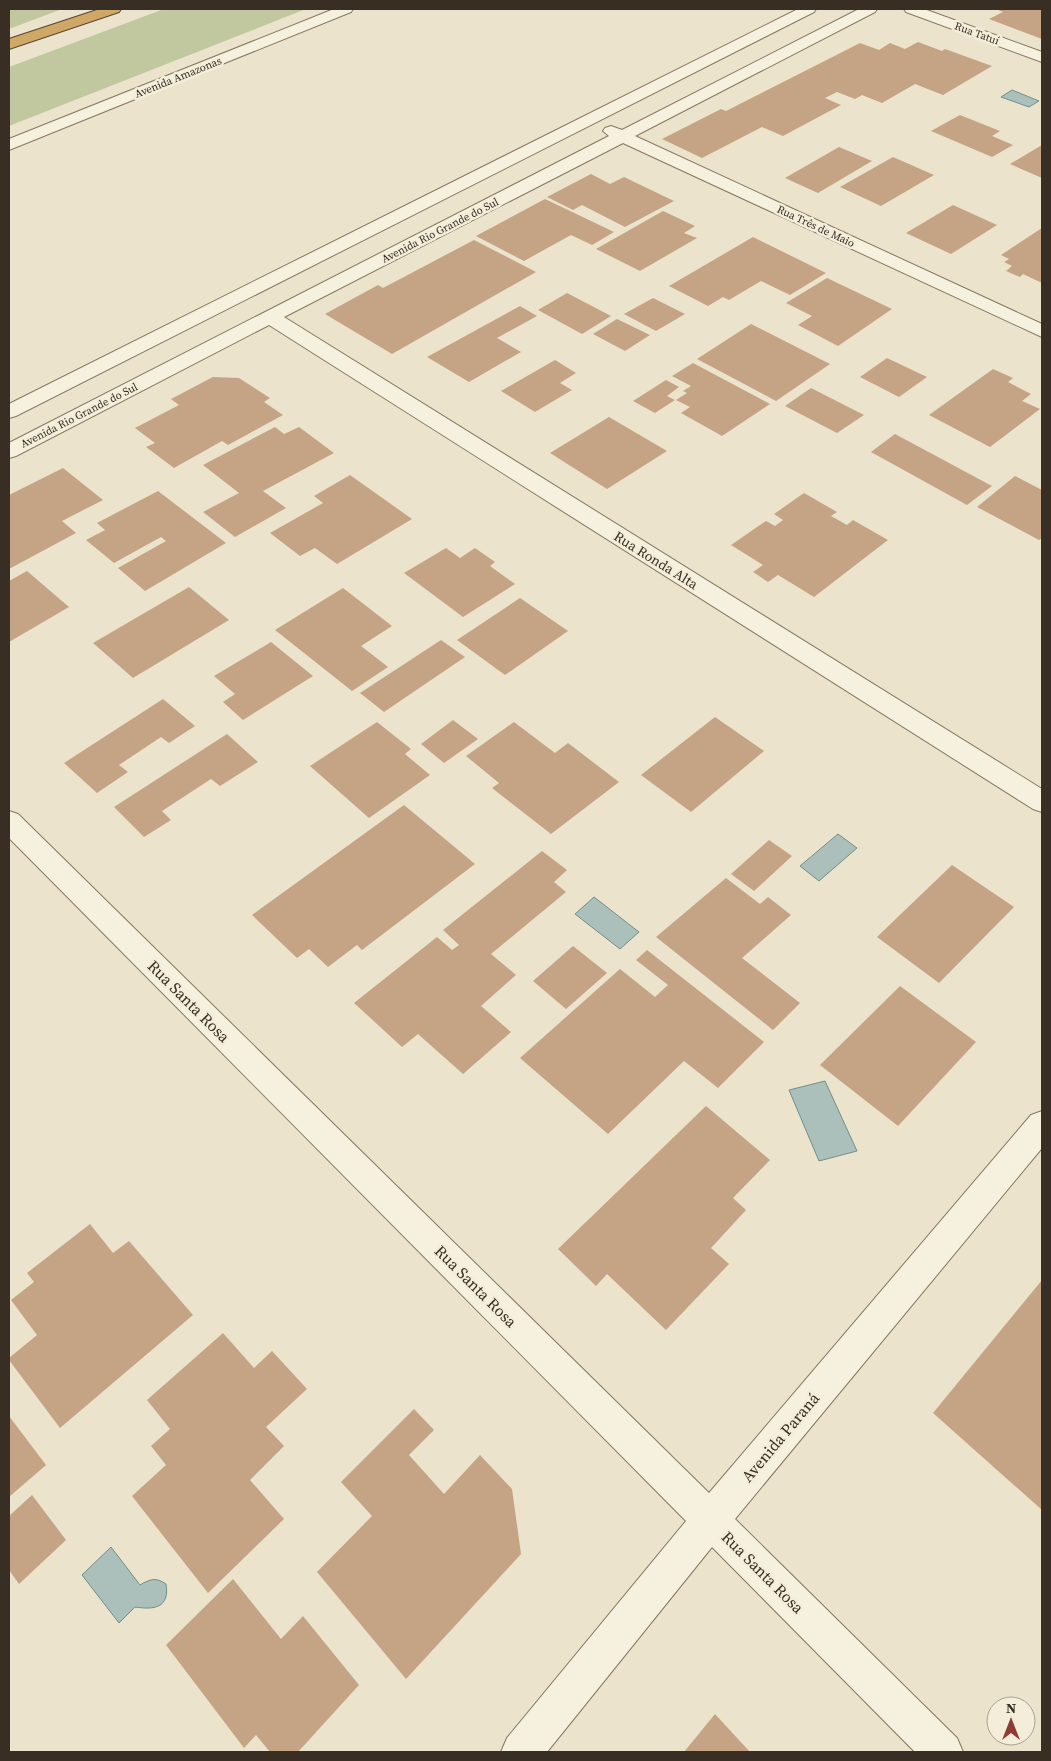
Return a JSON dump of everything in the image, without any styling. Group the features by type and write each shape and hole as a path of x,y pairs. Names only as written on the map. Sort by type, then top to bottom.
{"highway":[{"path":"9,43 21,34 83,9"},
{"path":"9,43 27,39 114,9"}],"street":[{"name":"Avenida Amazonas","path":"9,145 346,9"},
{"path":"9,412 810,9"},
{"name":"Avenida Rio Grande do Sul","path":"9,451 870,9"},
{"name":"Rua Tatuí","path":"911,9 1042,57"},
{"name":"Rua Três de Maio","path":"589,120 1042,331"},
{"name":"Rua Ronda Alta","path":"270,317 1042,802"},
{"name":"Rua Santa Rosa","path":"9,821 943,1752"},
{"name":"Avenida Paraná","path":"521,1752 710,1520 1042,1125"}],"green space":[{"path":"9,9 62,9 9,29"},
{"path":"164,9 306,9 9,126 9,67"}],"water":[{"path":"1012,90 1039,101 1029,107 1001,97"},
{"path":"838,834 857,848 819,881 800,866"},
{"path":"594,897 639,932 620,949 575,914"},
{"path":"825,1081 857,1151 819,1161 789,1090"},
{"path":"111,1547 140,1585 147,1581 159,1580 166,1584 167,1592 166,1598 159,1606 148,1608 135,1607 119,1623 82,1575"}],"building":[{"path":"996,9 1042,9 1042,39 989,19 1003,12"},
{"path":"918,42 942,51 945,49 992,66 943,95 915,84 882,103 862,95 855,99 837,92 825,98 841,105 783,136 762,127 702,158 662,139 721,109 726,111 860,43 879,50 890,43 905,49"},
{"path":"960,115 1000,131 992,136 1013,145 992,157 931,131"},
{"path":"1042,145 1042,178 1010,164"},
{"path":"839,147 872,161 818,193 785,178"},
{"path":"893,157 934,175 881,206 840,187"},
{"path":"591,174 610,184 624,177 674,201 625,227 582,205 573,210 547,197"},
{"path":"545,199 614,232 592,245 571,235 524,261 476,236"},
{"path":"953,205 997,225 951,254 906,233"},
{"path":"663,211 695,226 684,233 697,238 640,271 596,249"},
{"path":"1042,228 1042,283 1023,274 1020,277 1006,271 1012,266 1004,262 1009,259 1001,255"},
{"path":"753,237 826,273 790,295 761,281 729,300 723,297 708,306 669,286"},
{"path":"474,240 536,272 392,354 325,314 378,285 383,288"},
{"path":"827,278 892,309 838,346 798,325 812,316 786,303"},
{"path":"567,293 611,316 582,334 538,310"},
{"path":"653,298 685,314 656,331 624,314"},
{"path":"520,306 537,316 497,338 521,352 469,382 427,357"},
{"path":"617,319 650,335 625,351 593,334"},
{"path":"751,324 830,364 776,401 697,359"},
{"path":"887,358 927,377 899,397 860,377"},
{"path":"555,360 576,373 560,383 572,390 535,412 501,391"},
{"path":"693,363 770,404 722,436 681,413 690,407 676,400 687,393 683,391 691,386 672,376"},
{"path":"993,369 1013,378 1008,382 1031,394 1022,401 1040,409 990,447 929,415"},
{"path":"213,377 239,378 270,398 264,402 283,415 228,445 222,441 174,468 146,447 155,443 135,428 179,405 171,399"},
{"path":"666,380 679,387 667,396 675,400 655,413 633,401"},
{"path":"811,388 864,415 837,433 785,406"},
{"path":"609,417 667,451 607,489 550,453"},
{"path":"275,427 284,434 299,427 334,453 263,491 286,508 235,537 203,512 239,493 203,465"},
{"path":"895,434 992,486 967,505 871,452"},
{"path":"63,468 103,500 62,521 76,533 9,569 9,495"},
{"path":"350,475 412,519 337,564 315,548 300,556 270,533 323,503 314,496"},
{"path":"1015,476 1042,490 1042,538 1039,540 977,507"},
{"path":"158,491 226,543 145,591 118,568 166,541 161,537 114,563 86,540 105,530 97,523"},
{"path":"804,493 837,512 831,516 847,525 853,520 888,540 814,597 778,575 768,582 753,572 763,565 731,545 766,521 775,526 783,520 774,514"},
{"path":"446,548 460,558 475,548 495,562 490,566 515,584 463,617 404,573"},
{"path":"27,571 69,607 9,642 9,581"},
{"path":"189,587 229,620 133,678 93,643"},
{"path":"343,588 392,626 361,646 388,667 352,691 275,630"},
{"path":"520,598 568,631 505,675 457,640"},
{"path":"441,640 465,657 384,712 360,693"},
{"path":"271,642 313,676 243,720 223,702 235,694 214,676"},
{"path":"163,699 195,726 169,743 161,737 119,765 128,772 97,793 64,763"},
{"path":"715,717 764,751 691,812 641,775"},
{"path":"453,720 478,739 444,763 421,744"},
{"path":"377,722 411,749 405,754 430,775 369,818 310,766"},
{"path":"514,722 555,753 568,743 619,782 551,834 492,788 499,783 466,756"},
{"path":"227,734 258,762 220,786 211,779 162,811 171,820 144,837 114,807"},
{"path":"404,805 475,864 362,950 357,945 328,967 309,949 297,958 252,915"},
{"path":"769,840 792,856 754,891 731,874"},
{"path":"542,851 567,870 554,882 566,892 491,954 516,975 481,1006 511,1032 463,1074 418,1034 402,1047 354,1003 437,937 452,950 459,945 443,930"},
{"path":"952,865 1014,907 939,983 877,937"},
{"path":"726,878 760,904 768,897 791,915 742,958 800,1003 773,1030 656,937"},
{"path":"573,946 607,973 566,1009 533,981"},
{"path":"647,950 764,1042 718,1088 684,1061 608,1134 520,1058 620,969 655,997 668,985 636,960"},
{"path":"900,986 976,1042 898,1126 820,1065"},
{"path":"706,1106 770,1160 733,1198 746,1210 711,1248 729,1264 666,1330 607,1274 596,1286 558,1249"},
{"path":"90,1224 113,1253 129,1241 193,1315 60,1428 9,1360 37,1335 11,1300 34,1282 27,1273"},
{"path":"1042,1280 1042,1510 933,1413"},
{"path":"223,1333 254,1368 272,1351 307,1389 266,1427 284,1446 250,1480 284,1519 208,1593 132,1496 166,1465 151,1446 170,1429 147,1400"},
{"path":"414,1409 434,1430 409,1455 444,1494 480,1455 512,1489 521,1554 406,1679 317,1572 372,1516 341,1482"},
{"path":"9,1416 46,1465 9,1497"},
{"path":"32,1495 66,1540 19,1584 9,1570 9,1516"},
{"path":"233,1579 281,1639 303,1616 359,1685 298,1752 270,1752 256,1735 244,1748 166,1645"},
{"path":"715,1714 750,1752 684,1752"}]}
